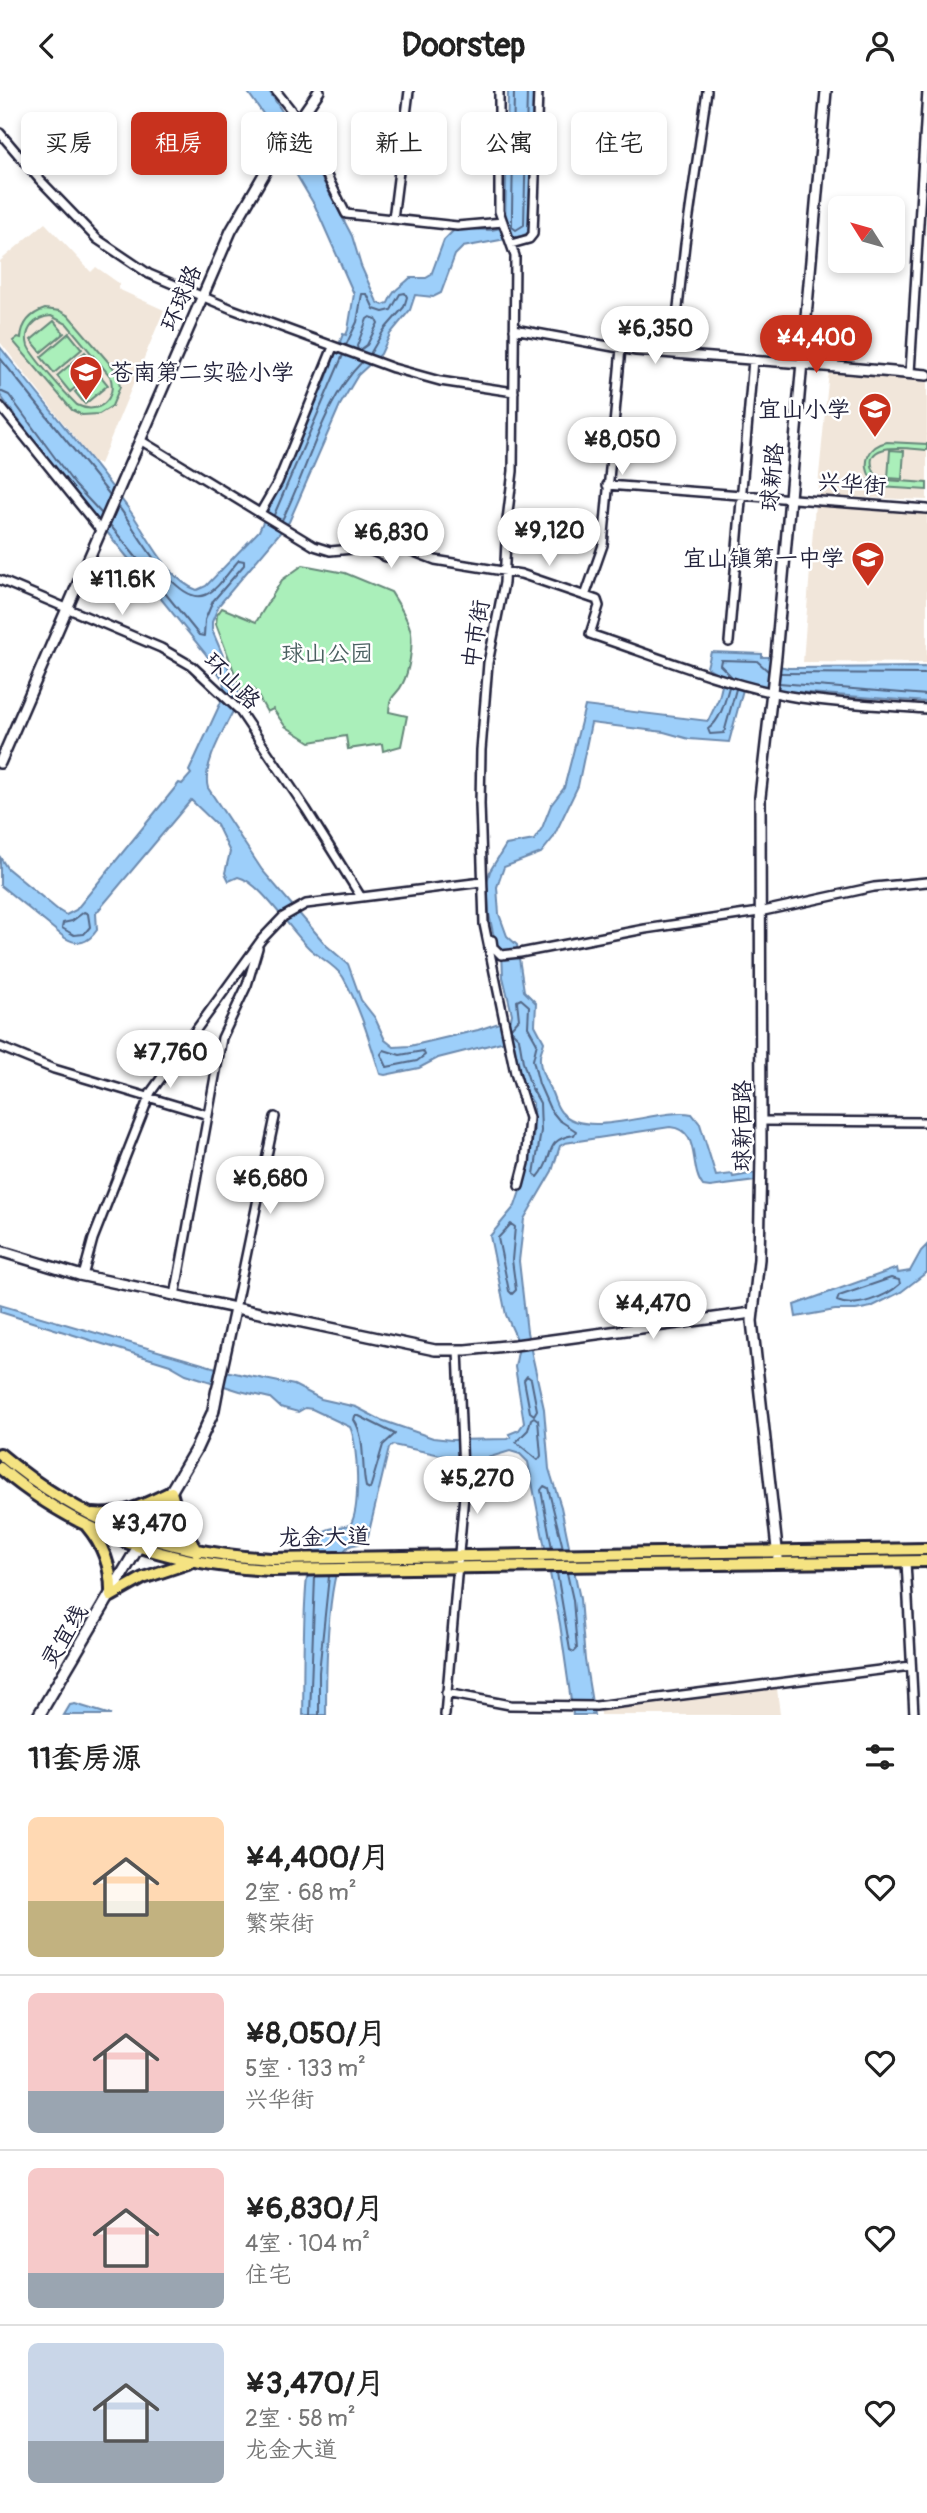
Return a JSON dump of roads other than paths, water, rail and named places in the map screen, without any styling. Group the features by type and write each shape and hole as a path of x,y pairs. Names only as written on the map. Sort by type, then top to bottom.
{"main road":[{"name":"灵宜线","path":"39,1715 142,1543 208,1425 217,1391"},
{"name":"龙金大道","path":"0,1454 88,1519"},
{"name":"龙金大道","path":"0,1468 46,1502 142,1543 195,1557 248,1558 303,1564 778,1557 927,1561"},
{"path":"171,1492 179,1521 195,1557 143,1578 111,1596 109,1570 88,1519 120,1513 171,1492"},
{"name":"龙金大道","path":"778,1557 927,1549"}],"street":[{"path":"276,91 291,112"},
{"name":"环球路","path":"305,112 319,91"},
{"path":"393,219 410,91"},
{"name":"中市街","path":"484,909 480,804 482,726 488,663 505,572 507,520 513,471 515,256 503,224 498,194 499,91"},
{"path":"510,243 529,239 533,234 538,91"},
{"path":"673,353 685,244 708,91"},
{"name":"球新路","path":"772,691 826,91"},
{"path":"910,373 927,91"},
{"path":"0,134 97,239 146,273 202,297 380,363 440,381 514,391"},
{"name":"环球路","path":"0,763 231,231 263,175"},
{"path":"326,175 346,214 457,226 503,224"},
{"path":"514,329 621,348 927,375"},
{"path":"262,514 334,347"},
{"path":"584,596 603,545 621,348"},
{"path":"729,642 753,360"},
{"path":"0,406 101,530"},
{"path":"140,440 314,546 330,551 364,548 386,557 393,544 435,560 533,577 597,600 599,606 590,634 720,678 746,686 819,700 927,709"},
{"name":"兴华街","path":"607,485 927,509"},
{"name":"环山路","path":"0,580 173,654 192,666 239,710 361,897"},
{"name":"球新西路","path":"772,691 760,797 759,1259 752,1313 778,1557"},
{"path":"83,1276 93,1239 148,1098 259,943 283,917 306,904 482,882"},
{"path":"484,909 494,947 501,955 759,912 874,887 927,882"},
{"path":"484,909 484,924 508,1040 529,1118 525,1163 519,1186"},
{"path":"175,1296 224,1033 247,985 259,943"},
{"path":"0,1047 54,1069 208,1115"},
{"path":"217,1391 275,1117"},
{"path":"761,1121 927,1122"},
{"path":"0,1251 83,1276 235,1309 411,1346 458,1350 515,1345 752,1313"},
{"path":"445,1715 464,1495 458,1350"},
{"path":"906,1561 914,1715"},
{"path":"446,1693 510,1705 596,1706 911,1666"}],"water":[{"path":"247,91 269,91 282,112 262,112"},
{"path":"508,91 534,91 534,112 508,112"},
{"path":"297,175 320,175 352,236 361,266 377,302 383,305 388,303 395,291 410,278 426,278 431,275 444,240 455,229 492,230 505,227 506,175 533,175 530,232 522,236 463,247 455,255 441,293 433,297 415,295 410,310 390,334 381,354 358,375 340,405 289,522 219,605 212,622 212,630 239,693 237,703 211,757 208,788 262,870 327,946 348,964 361,1000 375,1018 385,1040 394,1047 410,1046 478,1030 511,1019 503,977 502,951 495,942 489,914 487,882 490,871 506,845 534,840 542,828 551,805 564,788 585,706 708,721 719,698 724,677 707,667 711,652 762,654 762,657 770,657 770,664 788,668 927,667 927,702 783,691 745,682 729,742 689,739 664,732 591,723 578,786 553,838 541,853 504,867 497,887 499,914 507,936 517,945 524,991 536,1003 535,1025 544,1042 540,1057 542,1071 561,1112 573,1120 588,1124 678,1113 692,1114 700,1124 716,1176 732,1174 733,1177 755,1173 755,1181 703,1186 696,1169 691,1142 680,1130 670,1127 565,1143 560,1146 552,1171 524,1219 519,1261 527,1332 544,1409 549,1469 561,1507 580,1599 585,1660 594,1715 573,1715 560,1624 528,1462 520,1454 510,1451 474,1462 393,1445 389,1448 368,1536 363,1543 350,1546 344,1551 338,1566 328,1631 326,1715 303,1715 304,1622 311,1550 319,1534 350,1525 353,1517 357,1476 355,1447 350,1427 312,1409 305,1408 298,1412 280,1407 270,1398 186,1374 170,1365 0,1312 0,1305 230,1372 294,1385 321,1399 356,1407 381,1420 433,1438 508,1439 511,1437 509,1434 519,1430 524,1423 515,1367 518,1352 516,1337 506,1315 490,1236 515,1206 528,1167 534,1131 533,1103 525,1091 516,1064 513,1039 438,1058 419,1068 380,1074 360,1012 343,977 303,941 256,888 238,877 229,881 225,873 230,852 217,825 191,800 96,913 97,930 87,940 75,942 65,938 0,885 0,857 7,868 58,910 66,915 76,910 179,783 182,784 191,774 189,771 221,702 224,689 223,680 205,653 70,489 0,395 0,347 112,487 167,566 186,585 197,590 206,586 259,531 325,382 343,334 346,335 348,330 354,294 315,206"},
{"path":"927,1245 927,1272 901,1292 871,1307 796,1317 794,1305 897,1268 898,1273 910,1271"},
{"path":"75,1704 111,1715 64,1715 70,1705"}],"place":[{"name":"苍南第二实验小学","path":"86,402"},
{"name":"宜山小学","path":"875,439"},
{"name":"宜山镇第一中学","path":"868,588"}],"park label":[{"name":"球山公园","path":"327,653"}]}
